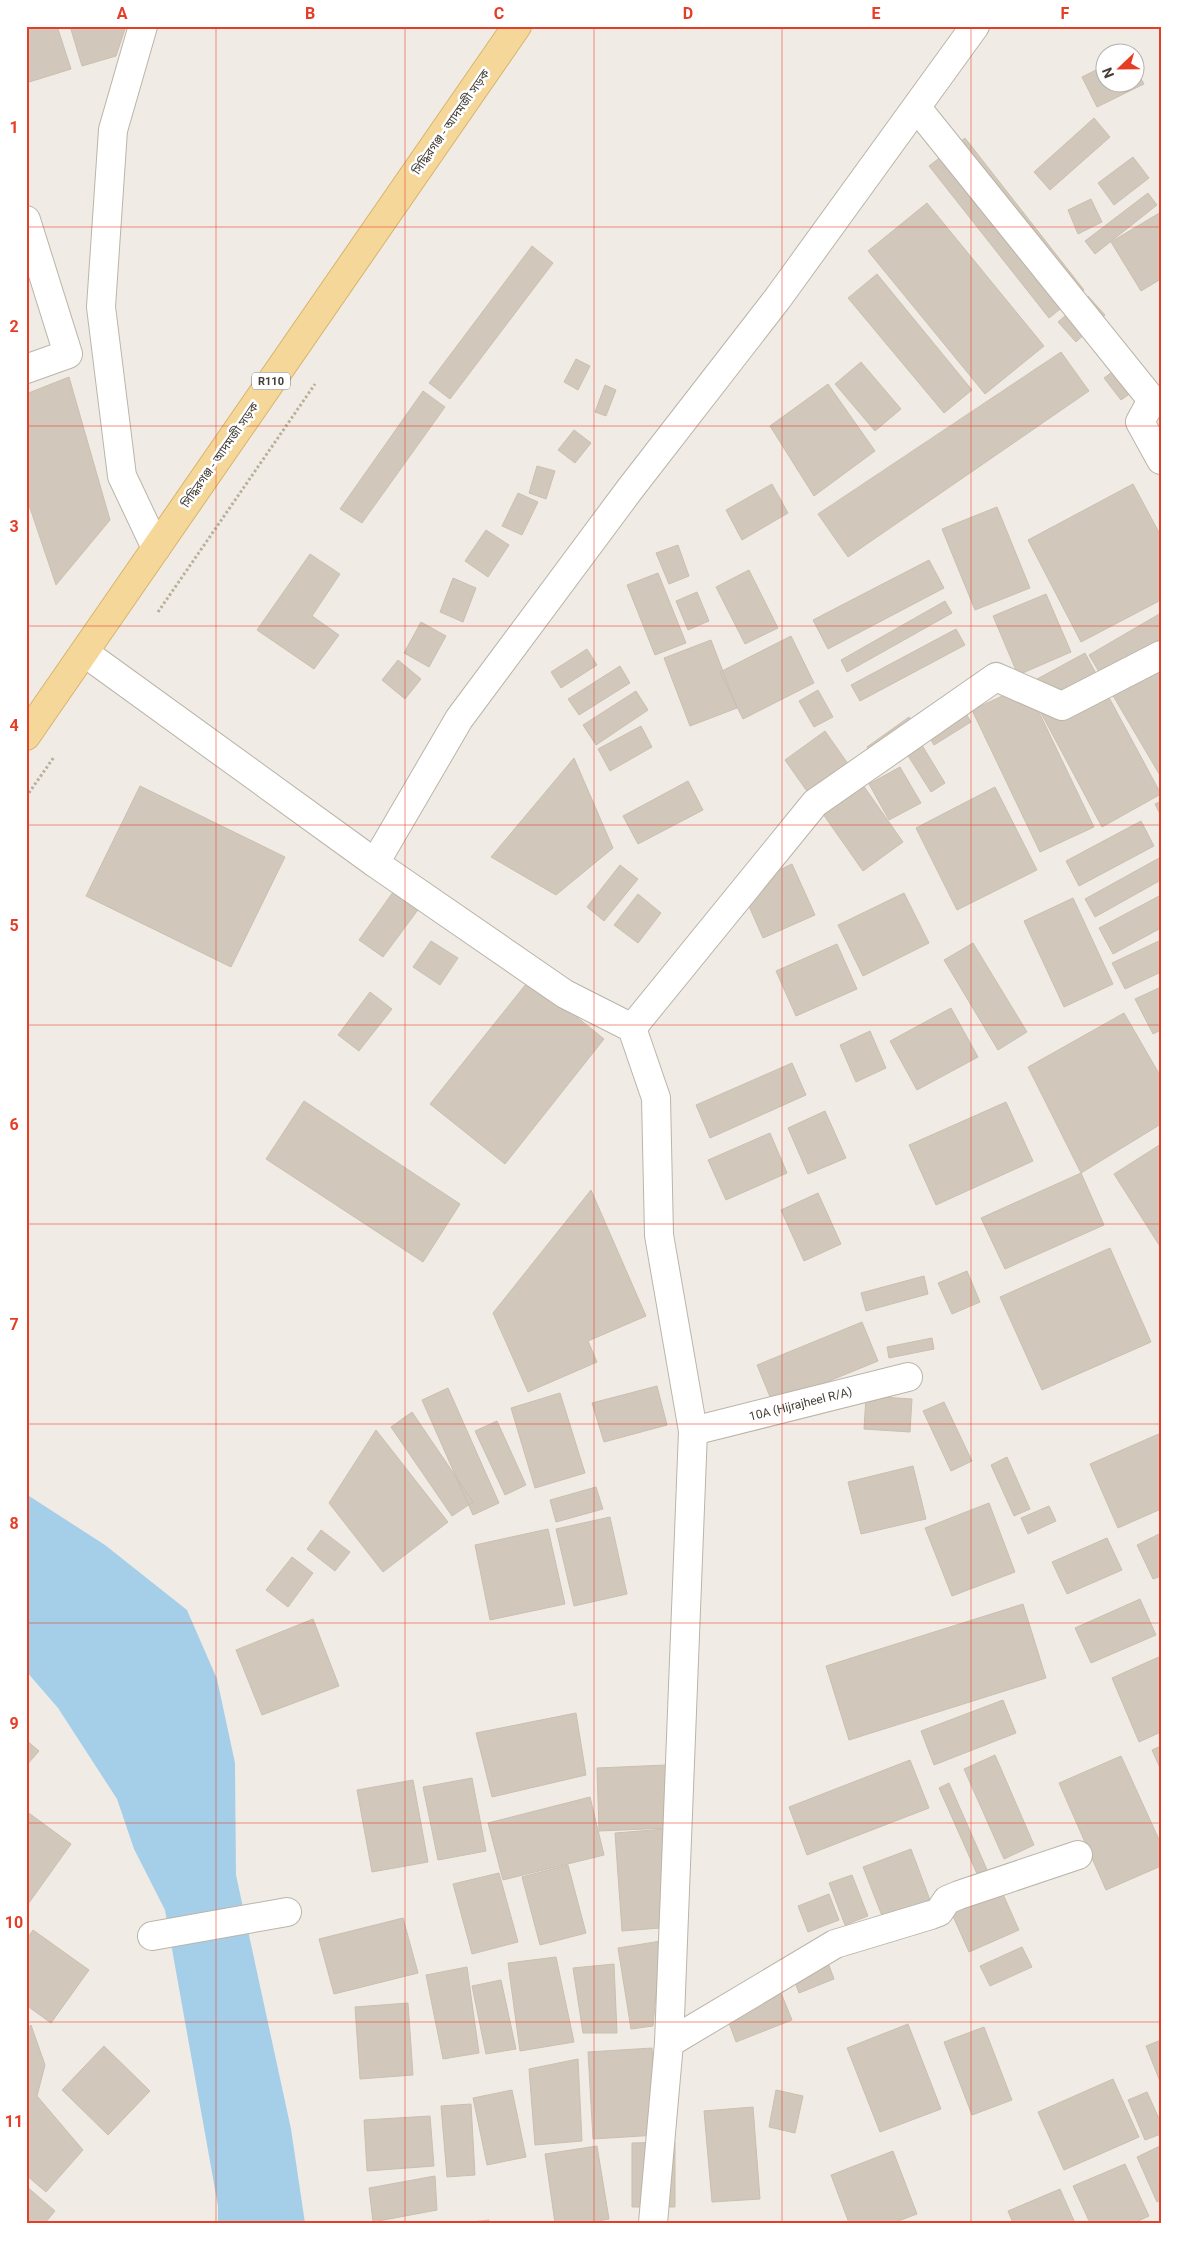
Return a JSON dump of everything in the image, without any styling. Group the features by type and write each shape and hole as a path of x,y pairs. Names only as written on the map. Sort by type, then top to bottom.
{"main road":[{"name":"সিদ্ধিরগঞ্জ - আদমজী সড়ক","path":"26,736 517,26"}],"street":[{"path":"143,26 112,130 101,307 122,476 156,548"},
{"path":"375,863 458,719 624,497 778,298 975,26"},
{"path":"917,108 1152,400 1140,422 1161,460"},
{"path":"26,220 68,354 26,369"},
{"path":"85,653 375,863 564,994 632,1028 656,1098 659,1235 693,1431 669,2042 653,2223"},
{"path":"632,1028 815,803 996,677 1062,706 1161,655"},
{"name":"10A (Hijrajheel R/A)","path":"693,1431 908,1377"},
{"path":"669,2042 836,1944 931,1915 939,1912 947,1900 959,1895 1078,1855"},
{"path":"152,1936 287,1912"}],"path":[{"path":"158,612 315,384"},
{"path":"26,797 60,749"}],"water":[{"path":"26,1494 105,1545 187,1610 217,1679 235,1763 236,1875 291,2129 305,2223 218,2223 218,2206 165,1910 134,1849 117,1799 58,1708 26,1671"}],"building":[{"path":"26,26 57,26 71,69 26,83"},
{"path":"70,26 126,26 116,56 82,66"},
{"path":"1094,71 1094,92 1128,92 1097,107 1082,77"},
{"path":"1094,118 1110,137 1050,190 1034,172"},
{"path":"965,138 1084,290 1049,318 929,166"},
{"path":"1133,157 1149,178 1114,205 1098,183"},
{"path":"1148,193 1157,205 1095,254 1085,241"},
{"path":"1091,199 1102,222 1078,234 1068,210"},
{"path":"927,203 1044,346 985,394 868,251"},
{"path":"1161,212 1161,279 1141,291 1111,242"},
{"path":"532,246 553,263 450,399 429,383"},
{"path":"877,274 972,390 944,413 848,298"},
{"path":"1088,296 1105,315 1076,342 1058,322"},
{"path":"1061,352 1089,391 848,557 818,514"},
{"path":"1131,358 1148,381 1121,400 1104,378"},
{"path":"576,359 590,366 578,390 564,382"},
{"path":"861,362 901,409 875,431 835,384"},
{"path":"69,377 110,520 56,585 26,496 26,394"},
{"path":"828,384 875,451 814,496 770,426"},
{"path":"605,385 616,390 606,416 595,412"},
{"path":"423,391 445,407 362,523 340,509"},
{"path":"574,430 591,443 575,463 558,450"},
{"path":"537,466 555,471 546,499 529,493"},
{"path":"772,484 788,513 742,540 726,510"},
{"path":"1133,484 1161,536 1161,600 1081,642 1028,540"},
{"path":"518,493 538,502 522,535 502,526"},
{"path":"997,507 1030,588 975,610 942,529"},
{"path":"486,530 509,545 488,577 465,561"},
{"path":"678,545 689,576 669,584 656,553"},
{"path":"310,554 340,574 312,616 339,635 314,669 257,630"},
{"path":"929,560 944,588 828,649 813,620"},
{"path":"749,570 778,628 745,644 716,587"},
{"path":"658,573 686,643 655,655 627,585"},
{"path":"453,578 476,588 463,622 440,612"},
{"path":"697,592 709,621 688,630 676,601"},
{"path":"1046,594 1071,652 1018,675 993,616"},
{"path":"945,601 952,613 847,672 841,660"},
{"path":"1161,613 1161,777 1089,655"},
{"path":"421,622 446,636 429,667 404,653"},
{"path":"956,629 965,645 860,701 851,685"},
{"path":"791,636 814,683 743,719 720,672"},
{"path":"711,640 737,708 690,726 664,658"},
{"path":"587,649 597,665 561,688 551,672"},
{"path":"1085,653 1161,794 1102,827 1026,685"},
{"path":"398,660 421,679 405,699 382,680"},
{"path":"620,666 630,683 579,715 568,699"},
{"path":"1026,685 1094,827 1040,852 972,710"},
{"path":"818,690 833,717 814,727 799,701"},
{"path":"636,691 648,710 596,745 583,725"},
{"path":"953,692 971,722 934,745 916,715"},
{"path":"909,717 918,731 876,761 867,747"},
{"path":"641,726 652,747 610,771 598,749"},
{"path":"825,731 903,842 863,871 785,760"},
{"path":"920,742 945,783 931,792 905,751"},
{"path":"574,758 613,848 556,895 491,857"},
{"path":"900,767 921,803 889,820 869,784"},
{"path":"688,781 703,810 638,844 623,816"},
{"path":"140,786 285,857 231,967 86,896"},
{"path":"995,787 1037,870 957,910 916,828"},
{"path":"1161,801 1161,816 1155,804"},
{"path":"1141,821 1154,846 1079,886 1066,861"},
{"path":"1161,857 1161,880 1095,917 1085,899"},
{"path":"792,864 815,915 763,938 741,888"},
{"path":"620,865 638,879 604,921 587,907"},
{"path":"398,885 423,903 383,957 359,940"},
{"path":"904,893 929,943 863,976 838,925"},
{"path":"638,894 661,913 638,943 614,925"},
{"path":"1161,895 1161,928 1113,954 1099,928"},
{"path":"1073,898 1113,984 1064,1007 1024,921"},
{"path":"1161,940 1161,972 1125,989 1112,963"},
{"path":"431,941 458,958 440,985 413,967"},
{"path":"973,943 1027,1032 998,1050 944,960"},
{"path":"837,944 857,989 796,1016 776,971"},
{"path":"530,979 604,1039 505,1164 430,1104"},
{"path":"1161,987 1161,1030 1153,1034 1135,999"},
{"path":"370,992 392,1009 359,1051 338,1035"},
{"path":"951,1008 978,1057 917,1090 890,1041"},
{"path":"1124,1013 1161,1077 1161,1124 1081,1173 1028,1067"},
{"path":"870,1031 886,1068 856,1082 840,1045"},
{"path":"792,1063 806,1095 710,1138 696,1105"},
{"path":"304,1101 460,1204 423,1262 266,1159"},
{"path":"1006,1102 1033,1161 936,1205 909,1145"},
{"path":"825,1111 846,1158 808,1174 788,1128"},
{"path":"770,1133 787,1173 726,1200 708,1160"},
{"path":"1161,1144 1161,1248 1114,1174"},
{"path":"1081,1173 1104,1225 1005,1269 981,1218"},
{"path":"591,1190 646,1316 588,1341 597,1362 528,1392 493,1313"},
{"path":"818,1193 841,1244 804,1261 781,1210"},
{"path":"1110,1248 1151,1342 1042,1390 1000,1297"},
{"path":"967,1271 980,1302 952,1314 938,1283"},
{"path":"924,1276 928,1294 866,1311 861,1293"},
{"path":"862,1322 878,1361 773,1404 757,1365"},
{"path":"932,1338 934,1349 889,1358 887,1347"},
{"path":"657,1386 667,1425 604,1442 592,1403"},
{"path":"448,1388 499,1503 473,1515 422,1400"},
{"path":"560,1393 585,1473 535,1488 511,1408"},
{"path":"866,1396 912,1399 910,1432 864,1429"},
{"path":"944,1402 972,1461 951,1471 923,1411"},
{"path":"412,1412 473,1502 452,1516 391,1427"},
{"path":"497,1421 526,1485 505,1495 475,1431"},
{"path":"376,1430 448,1522 383,1572 329,1503"},
{"path":"1161,1433 1161,1509 1118,1528 1090,1464"},
{"path":"1007,1457 1030,1509 1014,1516 991,1465"},
{"path":"913,1466 926,1519 861,1534 848,1482"},
{"path":"596,1487 603,1509 556,1522 550,1500"},
{"path":"989,1503 1015,1572 952,1596 925,1528"},
{"path":"1049,1506 1056,1521 1028,1534 1021,1518"},
{"path":"610,1517 627,1594 574,1606 556,1529"},
{"path":"548,1529 565,1604 490,1620 475,1545"},
{"path":"321,1530 350,1552 335,1571 307,1549"},
{"path":"1161,1533 1161,1576 1153,1579 1137,1545"},
{"path":"1107,1538 1122,1570 1067,1594 1052,1562"},
{"path":"292,1557 313,1573 288,1607 266,1590"},
{"path":"1140,1599 1156,1635 1091,1663 1075,1628"},
{"path":"1023,1604 1046,1678 849,1740 826,1666"},
{"path":"313,1619 339,1686 262,1715 236,1650"},
{"path":"1161,1656 1161,1732 1139,1742 1112,1678"},
{"path":"1003,1700 1016,1733 934,1765 921,1731"},
{"path":"576,1713 586,1775 492,1797 476,1733"},
{"path":"26,1740 39,1751 26,1766"},
{"path":"1161,1746 1161,1770 1152,1750"},
{"path":"995,1755 1034,1845 1004,1859 964,1769"},
{"path":"1121,1756 1161,1844 1161,1866 1106,1890 1059,1783"},
{"path":"910,1760 929,1808 807,1855 789,1807"},
{"path":"666,1765 669,1828 599,1831 597,1768"},
{"path":"472,1778 486,1851 438,1860 423,1787"},
{"path":"413,1780 428,1862 372,1872 357,1790"},
{"path":"949,1783 988,1872 978,1876 939,1788"},
{"path":"590,1797 604,1855 503,1880 488,1823"},
{"path":"26,1811 71,1844 26,1907"},
{"path":"666,1829 673,1927 622,1931 615,1833"},
{"path":"911,1849 933,1908 886,1926 863,1867"},
{"path":"568,1865 586,1933 540,1945 522,1877"},
{"path":"499,1873 518,1942 472,1954 453,1884"},
{"path":"852,1875 868,1916 845,1925 829,1883"},
{"path":"998,1883 1019,1930 969,1952 948,1905"},
{"path":"829,1894 839,1920 808,1932 798,1906"},
{"path":"403,1918 418,1973 334,1994 319,1939"},
{"path":"33,1930 89,1970 51,2023 26,2005 26,1940"},
{"path":"661,1941 653,2026 631,2029 618,1948"},
{"path":"1022,1947 1032,1967 990,1986 980,1966"},
{"path":"824,1952 834,1979 799,1993 789,1966"},
{"path":"556,1957 574,2042 520,2051 508,1963"},
{"path":"614,1964 617,2033 583,2033 573,1968"},
{"path":"467,1967 479,2053 443,2059 426,1975"},
{"path":"501,1980 516,2049 486,2054 472,1986"},
{"path":"777,1983 792,2020 736,2042 722,2004"},
{"path":"408,2003 413,2075 360,2079 355,2007"},
{"path":"908,2024 941,2109 880,2132 847,2048"},
{"path":"31,2025 45,2065 37,2096 83,2150 46,2192 26,2175 26,2030"},
{"path":"984,2027 1012,2100 972,2115 944,2042"},
{"path":"1161,2040 1161,2084 1146,2046"},
{"path":"104,2046 150,2091 108,2135 62,2090"},
{"path":"652,2048 657,2135 593,2139 588,2052"},
{"path":"578,2059 582,2141 535,2145 529,2069"},
{"path":"1113,2079 1139,2137 1064,2170 1038,2112"},
{"path":"512,2090 526,2157 487,2165 473,2098"},
{"path":"776,2090 803,2096 795,2133 769,2127"},
{"path":"1147,2092 1161,2123 1161,2134 1145,2140 1128,2100"},
{"path":"471,2104 475,2175 447,2177 441,2106"},
{"path":"753,2107 760,2199 712,2202 704,2111"},
{"path":"430,2116 434,2166 367,2171 364,2120"},
{"path":"675,2142 675,2207 632,2207 632,2143"},
{"path":"597,2146 609,2219 587,2223 555,2223 545,2154"},
{"path":"1160,2146 1161,2200 1157,2202 1137,2157"},
{"path":"893,2151 917,2214 893,2223 849,2223 831,2175"},
{"path":"1125,2164 1149,2216 1134,2223 1090,2223 1073,2186"},
{"path":"435,2176 437,2210 373,2222 369,2188"},
{"path":"26,2186 55,2211 45,2223 26,2223"},
{"path":"1060,2189 1075,2223 1013,2223 1008,2211"},
{"path":"489,2220 489,2223 463,2223"}]}
